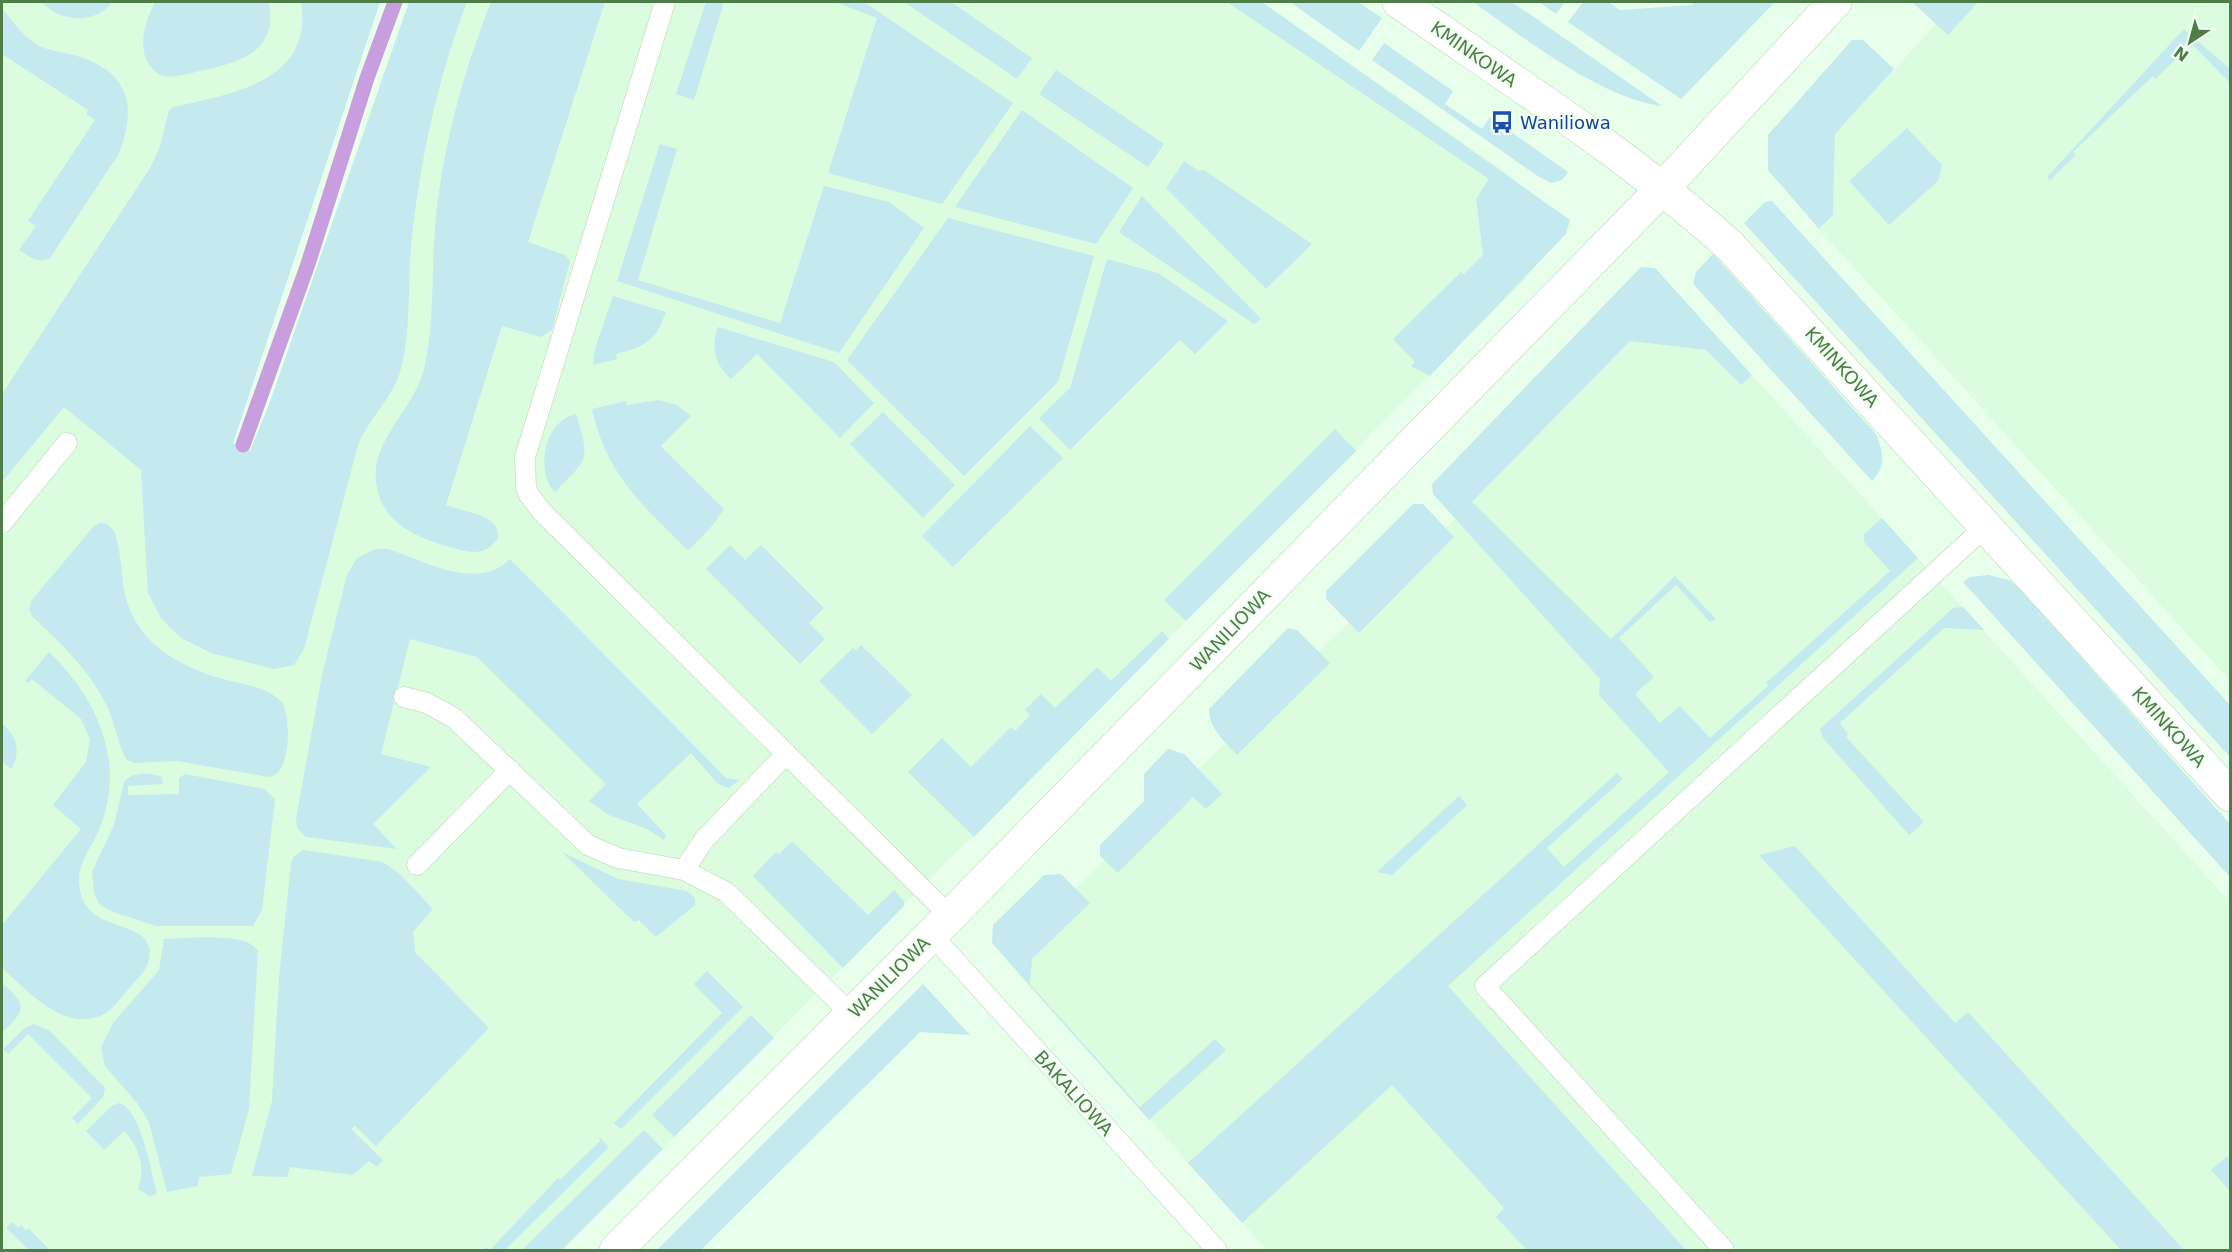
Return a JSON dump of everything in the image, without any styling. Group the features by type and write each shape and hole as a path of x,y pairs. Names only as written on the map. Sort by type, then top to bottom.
{"street":[{"name":"KMINKOWA","path":"1399,2 1663,188 1754,270 2230,795"},
{"name":"WANILIOWA","path":"616,1251 940,925 1663,188 1834,2"}],"lane":[{"name":"BAKALIOWA","path":"665,2 525,457 524,480 529,495 543,513 786,754 940,925 1217,1251"},
{"path":"2,523 68,443"},
{"path":"1725,1251 1485,986 1986,526"},
{"path":"404,697 427,703 454,718 588,845 618,858 684,870 726,892 851,1014"},
{"path":"684,870 704,840 786,754"},
{"path":"417,865 510,770"}],"shaded area":[{"path":"2,2 380,2 115,344 233,444 250,451 269,405 409,2 1262,2 1512,177 1527,277 562,1250 2,1250"},
{"path":"41,2 113,2 97,15 77,18 58,14"},
{"path":"155,2 269,2 268,32 255,51 232,63 183,75 162,76 147,61 143,42 147,21"},
{"path":"301,2 380,2 233,443 250,451 269,405 409,2 467,2 439,88 420,177 411,254 407,336 401,369 392,389 358,445 304,649 294,665 274,669 211,653 181,638 161,618 148,593 141,470 64,407 2,482 2,394 150,168 160,147 169,110 243,89 264,80 282,67 295,50 302,29"},
{"path":"491,2 605,2 528,242 565,255 570,261 552,330 541,337 502,326 446,505 479,515 493,524 497,530 498,538 493,544 482,551 471,552 426,539 395,521 381,501 377,488 376,471 385,440 420,382 425,365 432,310 436,216 444,161 456,107"},
{"path":"706,2 724,2 694,100 676,94"},
{"path":"835,2 864,2 1013,103 942,204 828,173 877,18"},
{"path":"904,2 951,2 1032,58 1017,79"},
{"path":"1227,2 1262,2 1570,220 1566,234 1430,376 1411,366 1415,362 1393,339 1461,272 1464,274 1483,255 1476,199 1489,179"},
{"path":"1290,2 1358,2 1382,18 1359,51"},
{"path":"1473,2 1512,2 1662,106 1638,101 1589,79 1563,64"},
{"path":"1539,2 1565,2 1556,14"},
{"path":"1583,2 1609,2 1620,10 1691,5 1695,2 1775,2 1681,99 1568,22"},
{"path":"1912,2 1978,2 1948,35"},
{"path":"1956,2 2230,2 2230,681 1819,229 1833,215 1835,134"},
{"path":"2,8 13,23 36,44 46,49 80,57 97,64 110,73 119,83 128,108 124,139 118,155 50,258 45,260 34,259 19,250 36,226 28,221 95,120 86,114 88,110 2,54"},
{"path":"2184,29 2230,69 2230,83 2192,44 2155,79 2153,76 2073,152 2076,155 2050,180 2047,177"},
{"path":"1852,40 1863,40 1894,69 1835,134 1833,215 1819,229 1768,170 1768,135"},
{"path":"1384,43 1453,91 1445,104 1482,129 1490,117 1568,172 1562,180 1551,183 1536,175 1372,60"},
{"path":"1056,70 1164,144 1148,167 1039,94"},
{"path":"1022,110 1133,188 1096,244 955,207"},
{"path":"1907,128 1942,165 1938,181 1889,225 1849,181"},
{"path":"660,144 677,149 638,280 780,323 824,186 889,202 924,228 839,353 617,281"},
{"path":"1184,161 1199,171 1204,170 1312,244 1266,289 1166,188"},
{"path":"1142,196 1261,319 1254,324 1119,232"},
{"path":"1772,201 2230,705 2230,757 1744,223 1765,202"},
{"path":"948,218 1094,256 1058,382 964,476 847,360"},
{"path":"1713,254 1876,434 1882,464 1872,481 1695,286 1693,283 1696,272"},
{"path":"1107,259 1158,273 1228,321 1195,354 1180,340 1070,450 1039,418 1070,388"},
{"path":"1641,267 1655,268 1752,375 1741,385 1706,350 1630,341 1472,502 1611,639 1675,576 1716,619 1710,622 1676,585 1619,638 1654,677 1635,694 1660,723 1680,706 1710,738 1768,686 1766,683 1890,571 1864,542 1864,534 1882,518 1918,558 1448,986 1686,1250 1527,1250 1496,1217 1504,1208 1392,1085 1242,1223 1188,1163 1617,773 1623,779 1547,848 1564,867 1669,772 1599,695 1600,679 1433,494 1432,484"},
{"path":"613,296 666,312 658,330 648,341 616,354 617,359 593,365 595,349"},
{"path":"718,327 834,362 874,403 840,438 757,354 731,379 721,368 715,355 714,342"},
{"path":"1630,341 1706,350 1741,385 1752,375 2230,902 2230,1250 1267,1250 1004,958 1455,519"},
{"path":"659,400 677,405 691,416 661,446 724,509 713,525 688,551 642,503 617,471 598,432 592,409 626,401 627,405"},
{"path":"883,412 955,485 923,518 850,444"},
{"path":"576,414 583,441 584,458 575,472 555,492 545,472 546,447 556,426 565,418"},
{"path":"1030,426 1063,458 953,567 922,536"},
{"path":"1335,429 1356,451 1186,621 1164,600"},
{"path":"1413,504 1423,504 1454,537 1359,633 1326,599 1326,591"},
{"path":"100,523 107,524 114,531 129,608 147,637 174,659 189,667 262,689 282,702 287,720 288,744 286,756 277,774 269,777 177,761 134,763 126,759 110,712 92,680 29,610 31,601 94,526"},
{"path":"730,545 745,560 761,545 824,608 809,623 825,639 800,664 706,569"},
{"path":"375,549 388,549 434,566 467,574 497,569 510,559 726,778 739,780 729,788 718,784 691,753 637,804 666,835 664,840 647,829 609,815 589,801 606,784 477,657 410,639 381,754 431,767 373,824 397,849 306,837 297,828 296,819 322,675 347,575 357,558"},
{"path":"1988,575 2009,580 2020,589 2230,824 2230,877 1963,582 1970,577"},
{"path":"1963,607 1984,630 1944,628 1840,723 1848,734 1846,737 1924,822 1909,835 1823,738 1820,729 1953,608"},
{"path":"1288,628 1297,630 1330,663 1237,755 1211,722 1209,709"},
{"path":"1162,631 1169,639 974,837 908,772 942,738 971,767 1011,727 1015,731 1030,715 1025,710 1041,694 1055,708 1097,667 1111,681"},
{"path":"861,645 912,695 872,734 819,681 853,648 856,650"},
{"path":"49,652 81,689 102,732 108,755 110,778 107,802 100,827 79,874 82,898 90,910 100,918 144,938 150,953 148,964 139,978 114,1006 102,1015 88,1019 60,1014 35,997 2,968 2,925 81,829 53,805 86,762 90,739 81,719 32,679 28,683 25,681"},
{"path":"2,723 11,733 16,744 16,756 11,769 2,762"},
{"path":"1168,749 1184,754 1222,794 1206,809 1193,797 1118,873 1100,856 1100,845 1144,801 1144,774"},
{"path":"185,774 264,789 275,799 262,910 253,926 156,926 113,912 100,905 94,893 92,872 114,825 124,782 132,776 153,775 162,777 163,784 128,786 128,795 179,794 179,778"},
{"path":"1459,796 1467,805 1392,875 1377,872"},
{"path":"792,841 868,915 894,890 904,901 904,906 843,968 753,876 776,852 779,854"},
{"path":"1795,846 1955,1023 1968,1012 2184,1250 2121,1250 1759,855"},
{"path":"304,850 383,862 400,874 433,909 413,932 415,952 489,1028 376,1146 355,1126 351,1129 383,1160 377,1167 369,1161 353,1175 290,1167 287,1177 252,1176 272,1101 279,977 291,863 294,856"},
{"path":"562,852 618,879 687,891 695,898 695,905 656,937 639,920 634,922"},
{"path":"1061,874 1090,903 1032,959 1030,984 1140,1107 1215,1039 1226,1050 1149,1120 992,943 993,925 1044,875"},
{"path":"208,937 242,941 254,946 258,951 249,1109 231,1174 199,1177 198,1186 167,1192 149,1122 137,1103 105,1066 101,1047 113,1023 159,970 164,939"},
{"path":"707,971 743,1007 621,1129 614,1123 722,1013 694,984"},
{"path":"2,983 16,997 21,1008 16,1018 2,1033"},
{"path":"923,984 970,1035 920,1032 701,1250 657,1250"},
{"path":"751,1015 774,1038 674,1137 652,1115"},
{"path":"34,1024 50,1031 105,1088 103,1097 78,1124 72,1118 92,1098 28,1034 8,1054 3,1049 25,1028"},
{"path":"119,1103 127,1108 134,1117 149,1158 157,1194 149,1196 138,1189 141,1172 140,1157 124,1131 104,1150 86,1131 112,1106"},
{"path":"644,1130 663,1149 562,1250 522,1250"},
{"path":"599,1137 609,1147 505,1250 490,1250 558,1178 560,1180 600,1141"},
{"path":"2227,1156 2230,1160 2230,1191 2211,1170"},
{"path":"12,1222 18,1228 21,1225 26,1230 28,1228 50,1250 29,1250 6,1228"}],"waterway":[{"path":"243,445 308,264 367,78 395,2"}],"place":[{"name":"Waniliowa","path":"1502,122"}]}
